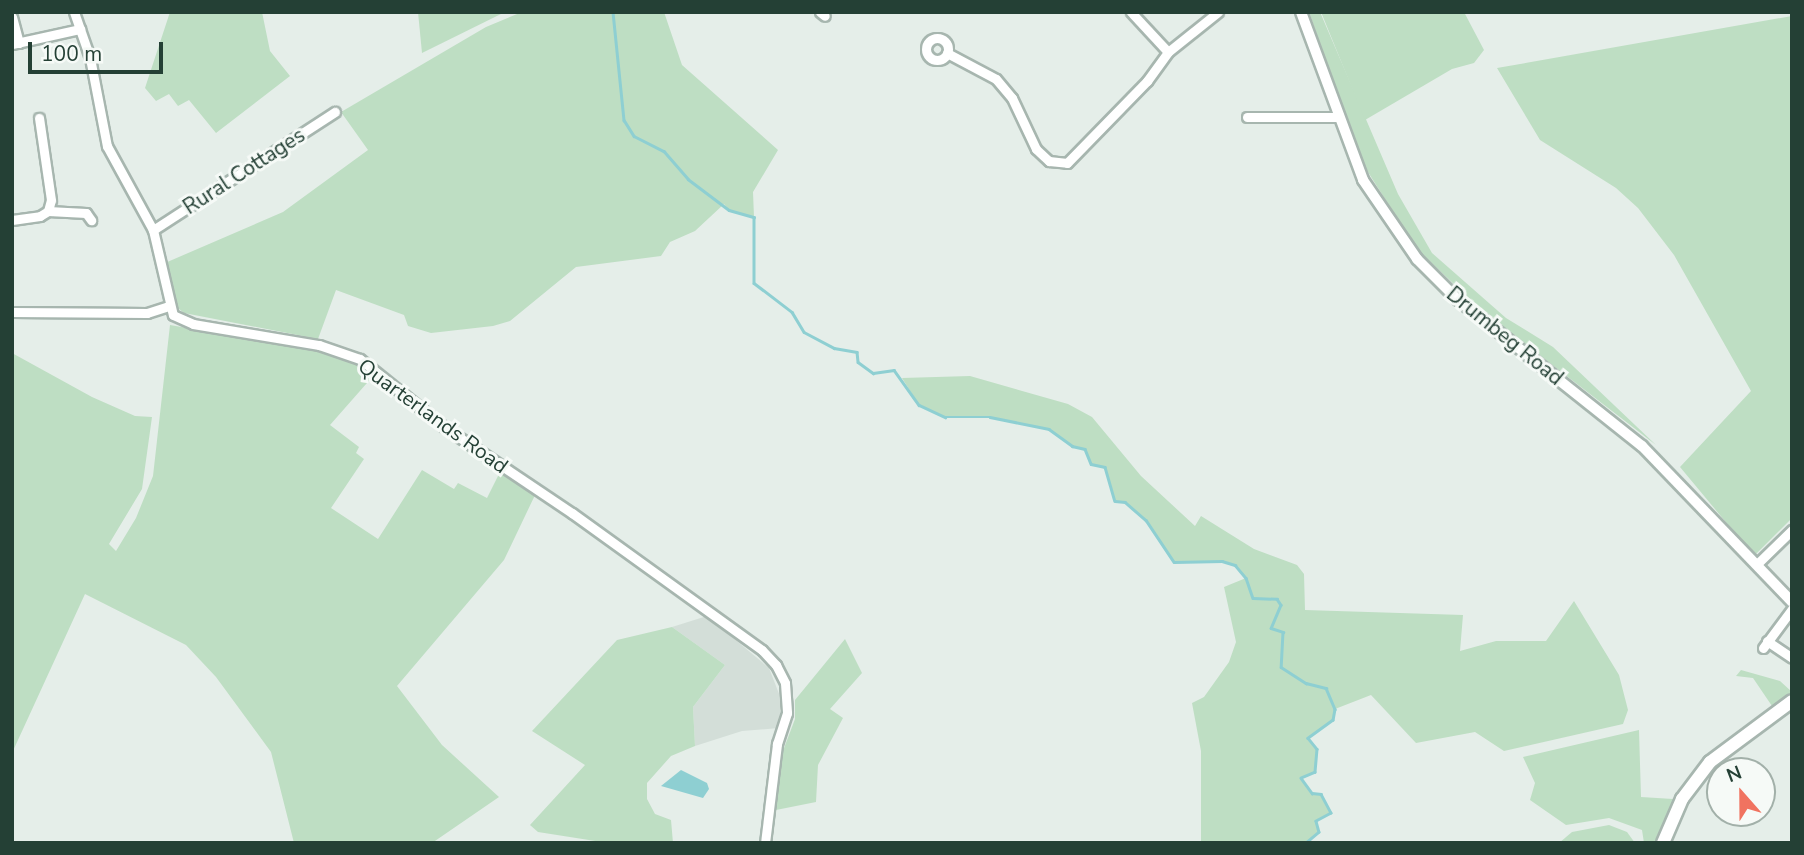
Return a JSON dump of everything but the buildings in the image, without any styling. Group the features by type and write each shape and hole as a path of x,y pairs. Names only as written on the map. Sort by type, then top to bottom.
{"main road":[{"path":"1663,843 1682,799 1710,762 1792,701"}],"street":[{"path":"12,312 147,313 168,306 153,230 107,146 74,12"},
{"path":"1131,12 1168,52"},
{"path":"947,54 996,79 1012,98 1036,149 1049,161 1067,163 1076,157 1107,123 1168,52 1218,12"},
{"name":"Drumbeg Road","path":"1301,12 1337,117 1377,204 1437,281 1642,446 1792,602"},
{"path":"12,18 16,44 80,29"},
{"name":"Rural Cottages","path":"153,230 335,112"},
{"path":"1247,117 1337,117"},
{"path":"39,118 51,200 48,211"},
{"path":"12,220 48,211 86,213 91,220"},
{"name":"Quarterlands Road","path":"168,306 173,315 193,324 298,340 360,359 444,426 762,650 776,665 788,698 765,843"},
{"path":"1757,564 1792,530"},
{"path":"1792,609 1765,644 1792,658"}],"shaded area":[{"path":"707,616 769,668 781,699 779,728 742,731 695,746 693,707 725,665 672,627"}],"green space":[{"path":"170,12 262,12 270,51 290,76 216,133 189,100 178,106 169,94 156,101 145,88"},
{"path":"418,12 505,12 422,53"},
{"path":"522,12 664,12 682,65 778,150 753,192 754,217 729,210 724,204 695,231 670,242 661,256 576,267 510,321 493,326 431,333 408,326 404,315 336,290 318,339 184,313 173,304 165,263 283,212 368,150 341,112 486,27"},
{"path":"1309,12 1320,12 1398,194 1432,253 1506,318 1553,347 1656,445 1480,309 1416,248 1361,161"},
{"path":"1321,12 1464,12 1484,50 1474,63 1452,69 1365,120"},
{"path":"1792,16 1792,518 1754,556 1680,467 1751,391 1674,255 1638,208 1616,188 1540,140 1497,68"},
{"path":"170,325 326,352 361,364 374,375 330,425 359,447 356,453 364,459 331,508 378,539 422,470 454,489 458,483 487,498 502,468 536,493 504,560 397,686 442,745 499,797 432,843 294,843 271,752 216,677 186,645 85,594 12,753 12,353 92,397 135,416 152,417 142,489 109,544 116,551 136,518 153,476"},
{"path":"970,376 1068,404 1092,417 1141,476 1195,526 1201,516 1254,549 1297,565 1304,574 1305,610 1463,615 1460,651 1496,641 1546,641 1574,601 1619,675 1628,710 1623,724 1504,751 1475,732 1416,743 1371,695 1335,709 1333,720 1309,738 1317,749 1315,772 1301,779 1312,793 1321,794 1331,813 1317,821 1319,832 1306,843 1201,843 1201,751 1192,703 1204,697 1229,662 1236,642 1224,587 1246,578 1235,565 1222,561 1174,562 1146,520 1125,502 1115,501 1105,467 1091,464 1085,449 1072,446 1049,429 990,417 945,417 919,405 902,378"},
{"path":"672,627 725,665 693,707 695,746 671,756 647,783 647,799 655,814 671,820 673,843 608,843 538,832 530,825 585,765 532,731 617,640"},
{"path":"845,639 862,673 830,709 843,718 818,765 816,802 771,811 781,756 795,719 795,700"},
{"path":"1741,670 1780,681 1792,692 1772,706 1753,678 1736,676"},
{"path":"1639,730 1641,797 1673,799 1657,843 1644,843 1642,830 1609,818 1566,825 1530,800 1535,783 1523,757"},
{"path":"1609,825 1627,832 1635,843 1559,843 1572,832"}],"water":[{"path":"681,770 707,783 709,789 703,798 661,786"}],"waterway":[{"path":"613,12 624,120 634,136 664,151 688,179 729,210 754,217 754,283 792,312 804,332 834,348 857,352 858,362 873,373 894,370 919,405 945,417 990,417 1049,429 1072,446 1085,449 1091,464 1105,467 1115,501 1125,502 1146,520 1174,562 1222,561 1235,565 1246,578 1253,598 1277,599 1281,605 1271,628 1283,632 1281,667 1306,683 1326,688 1335,709 1333,720 1308,738 1317,749 1315,772 1301,778 1312,793 1321,794 1331,813 1316,821 1319,832 1306,843"}]}
